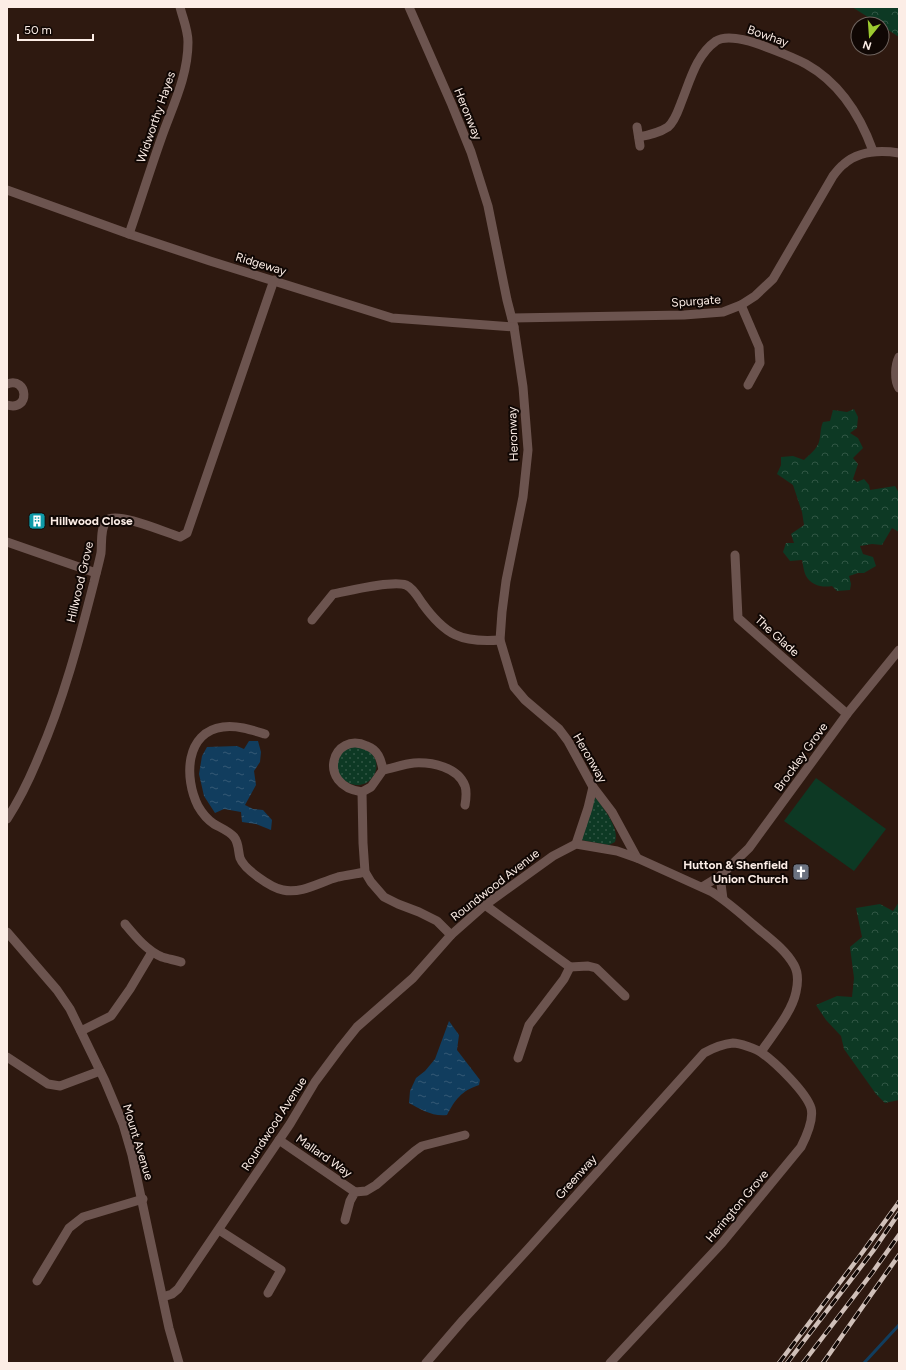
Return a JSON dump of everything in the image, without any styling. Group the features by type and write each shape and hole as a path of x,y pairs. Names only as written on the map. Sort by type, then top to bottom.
{"street":[{"name":"Widworthy Hayes","path":"129,234 179,91 185,68 188,42 187,30 180,7"},
{"name":"Heronway","path":"409,7 471,152 488,206 514,327 523,387 528,450 523,497 506,581 500,626 500,640 514,687 525,700 559,730 568,741 593,787 612,812 637,858"},
{"name":"Bowhay","path":"637,127 640,142 668,126 676,116 704,51 718,39 733,38 754,43 787,55 806,64 825,77 858,115 873,151"},
{"name":"Spurgate","path":"512,318 684,315 723,312 741,306 755,296 773,279 833,176 843,164 858,155 873,151 889,151 899,153"},
{"name":"Ridgeway","path":"7,190 129,234 392,318 514,327"},
{"name":"Hillwood Grove","path":"7,818 31,775 56,714 84,623 101,551 103,529 106,521 111,518 125,518 180,537 188,533 274,280"},
{"path":"741,306 759,347 760,363 748,385"},
{"path":"899,357 896,373 897,386 899,388"},
{"path":"7,384 18,384 21,386 24,394 24,398 19,404 15,406 7,405"},
{"path":"7,542 96,574"},
{"name":"The Glade","path":"735,556 738,618 847,714"},
{"path":"312,620 333,594 398,584 411,587 433,618 442,627 455,636 471,640 500,640"},
{"name":"Brockley Grove","path":"702,887 720,876 750,848 806,768 847,714 899,650"},
{"path":"265,734 247,728 224,726 214,729 206,734 197,743 191,754 190,768 191,782 198,806 213,823 234,837 237,842 240,858 245,866 277,889 291,891 300,890 338,877 365,872"},
{"path":"383,770 378,754 372,748 359,743 352,743 344,746 337,752 333,765 336,776 345,787 362,792 371,787 383,770 414,763 426,763 446,768 455,773 461,780 465,788 465,805"},
{"path":"593,787 588,808 576,844 617,851 637,858 702,887 723,899 778,946 795,966 797,979 796,992 792,1004 761,1052"},
{"path":"362,792 365,872 375,888 384,897 419,912 437,922 451,935"},
{"name":"Roundwood Avenue","path":"163,1297 178,1290 279,1140 315,1082 357,1027 413,978 451,935 485,904 553,856 576,844"},
{"path":"720,876 723,899"},
{"path":"485,904 570,966 588,966 596,968 625,996"},
{"path":"125,924 152,952 180,962"},
{"name":"Mount Avenue","path":"7,932 57,990 70,1009 100,1071 123,1124 142,1199 169,1328 179,1363"},
{"path":"81,1031 111,1016 130,989 152,952"},
{"path":"518,1058 529,1025 564,979 570,966"},
{"name":"Greenway","path":"426,1363 704,1053 717,1046 734,1043 761,1052"},
{"name":"Herington Grove","path":"610,1363 722,1243 801,1147 807,1135 811,1110 806,1097 781,1069 761,1052"},
{"path":"7,1057 48,1084 60,1086 100,1071"},
{"name":"Mallard Way","path":"279,1140 355,1192 366,1191 376,1186 422,1146 465,1135"},
{"name":"Mallard Way","path":"345,1220 350,1201 355,1192"},
{"path":"37,1281 69,1228 83,1217 142,1199"},
{"path":"219,1230 281,1270 268,1293"}],"green space":[{"path":"852,7 899,7 899,37 890,31 890,16 866,16"},
{"path":"854,409 858,417 857,428 850,433 858,438 863,448 853,458 858,464 853,479 857,482 864,479 869,485 870,490 895,486 899,493 899,532 892,528 882,545 872,544 860,546 863,554 873,557 876,566 864,573 849,576 851,584 850,590 837,591 832,586 824,587 811,582 805,574 802,560 790,561 783,552 786,543 794,543 791,534 804,525 802,512 793,485 777,474 781,465 781,457 793,456 804,460 815,449 819,442 823,422 830,421 833,410 847,412"},
{"path":"356,746 368,751 374,756 376,762 374,775 370,780 364,784 357,785 349,783 341,778 338,773 337,765 337,760 345,749"},
{"path":"816,778 886,829 854,871 784,821"},
{"path":"593,798 596,798 607,813 613,825 616,837 615,842 609,845 581,840"},
{"path":"899,902 899,1100 885,1103 876,1094 844,1049 841,1036 826,1020 816,1005 837,996 852,997 854,978 850,947 862,937 856,908 880,904 893,911"}],"water":[{"path":"249,741 258,741 261,752 260,762 254,771 256,785 245,805 253,809 263,810 272,820 271,830 256,824 242,822 241,812 224,809 215,813 204,796 199,774 202,756 207,747 237,746 244,749"},
{"path":"449,1021 459,1035 457,1050 480,1080 479,1085 463,1093 459,1097 447,1115 437,1115 409,1103 410,1091 416,1078 425,1071 435,1059"}],"waterway":[{"path":"864,1363 899,1325"}],"railway":[{"path":"779,1363 899,1202"},
{"path":"787,1363 873,1251 899,1213"},
{"path":"803,1363 899,1235"},
{"path":"823,1363 899,1255"}],"place":[{"name":"Hillwood Close","path":"37,521"},
{"name":"Hutton & Shenfield Union Church","path":"801,872"}]}
